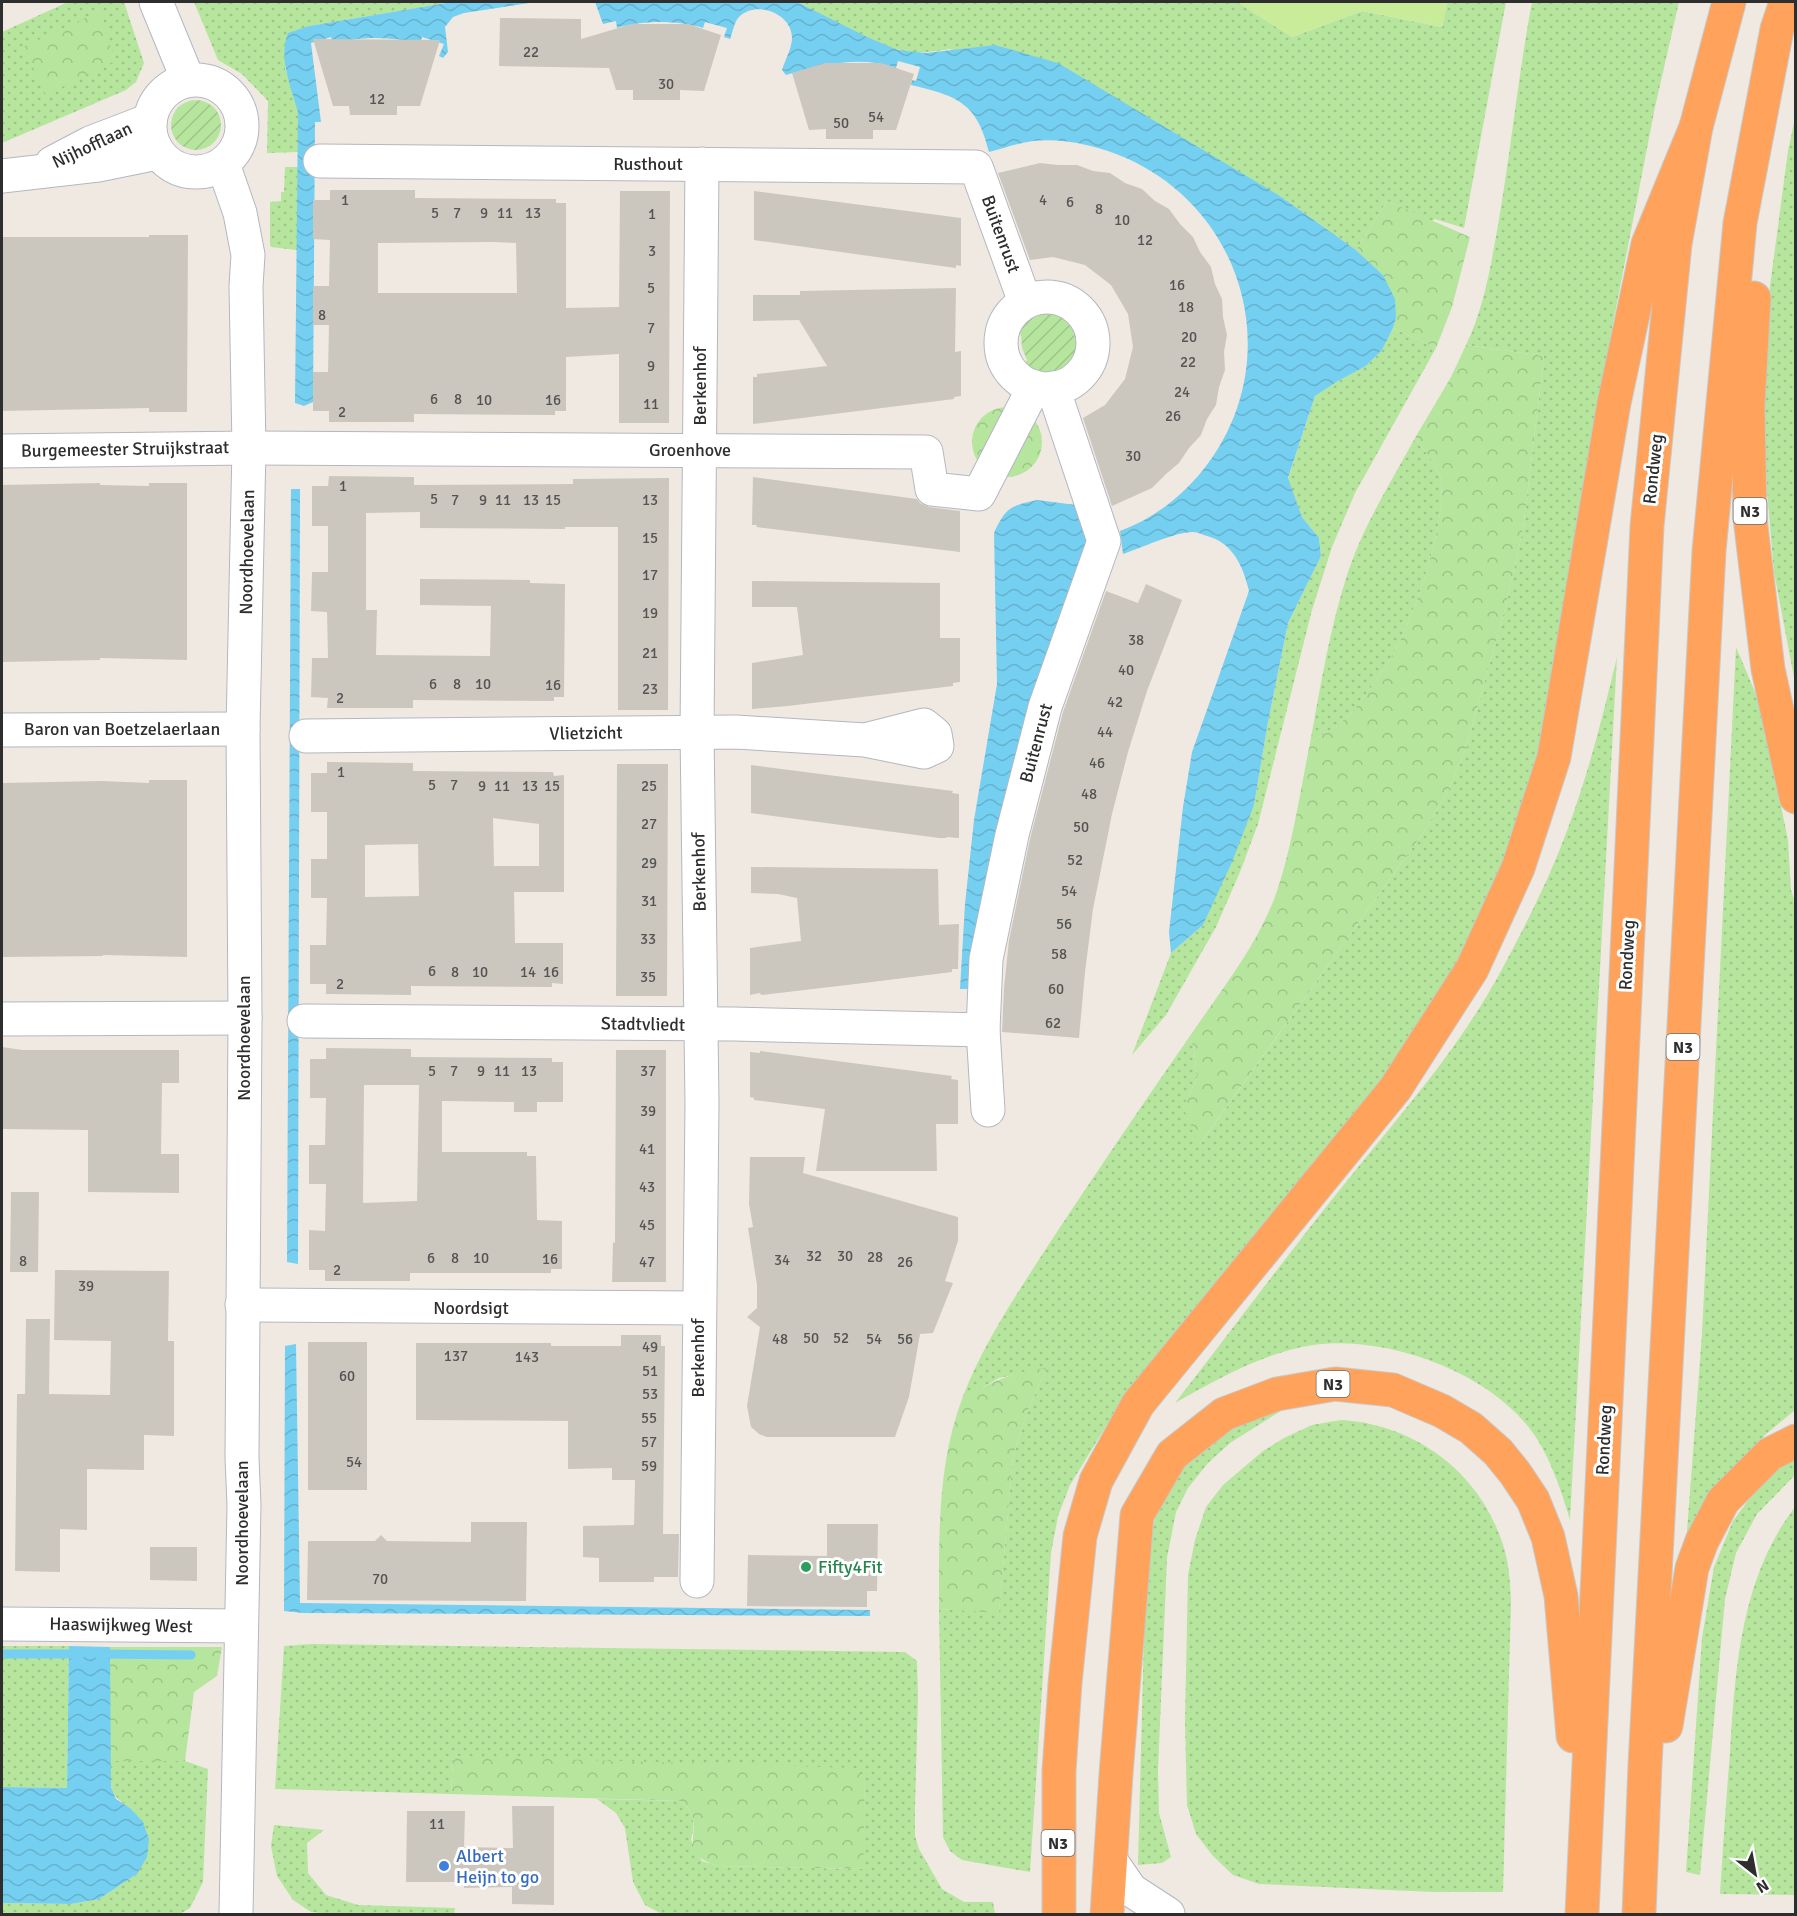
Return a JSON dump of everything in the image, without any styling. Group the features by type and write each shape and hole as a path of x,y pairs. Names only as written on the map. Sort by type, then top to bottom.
{"highway":[{"name":"Rondweg","path":"1582,1914 1647,526 1675,244 1696,127 1729,2"},
{"name":"N3","path":"1639,1914 1709,551 1740,223 1777,29 1786,2"},
{"name":"N3","path":"1059,1914 1059,1771 1065,1683 1080,1536 1096,1481 1138,1404 1395,1089 1472,969 1518,868 1554,757 1614,403 1648,244 1696,127"},
{"name":"N3","path":"1740,223 1755,278 1748,406 1750,518 1768,669 1796,797"},
{"name":"N3","path":"1107,1914 1137,1515 1172,1455 1224,1414 1277,1394 1335,1384 1393,1390 1442,1411 1471,1428 1498,1452 1533,1500 1548,1537 1561,1596 1585,1872"},
{"name":"N3","path":"1642,1873 1692,1568 1702,1541 1723,1501 1770,1454 1796,1442"}],"street":[{"path":"156,2 188,80"},
{"path":"188,80 206,81 222,88 235,101 242,129 231,157 223,164 200,173 176,169 165,162 157,153 149,131 154,106 162,94 174,85 188,80"},
{"name":"Nijhofflaan","path":"35,173 90,143 150,120"},
{"name":"Nijhofflaan","path":"2,176 98,165 157,153"},
{"name":"Rusthout","path":"320,161 976,167"},
{"name":"Noordhoevelaan","path":"223,164 240,213 248,255 246,286 249,448 243,729 245,1018 242,1458 244,1505 236,1914"},
{"name":"Berkenhof","path":"697,1581 701,1025 697,732 702,164"},
{"name":"Buitenrust","path":"976,167 1025,302"},
{"path":"1036,297 1061,298 1082,312 1089,322 1093,346 1090,359 1076,379 1065,385 1044,388 1025,384 1014,376 1006,365 1001,351 1000,336 1013,310 1025,302 1036,297"},
{"name":"Groenhove","path":"249,448 926,452 932,489 979,494 1044,388"},
{"name":"Buitenrust","path":"988,1110 983,1030 986,959 1012,835 1045,707 1104,541 1083,480 1044,388"},
{"name":"Burgemeester Struijkstraat","path":"2,451 249,448"},
{"name":"Baron van Boetzelaerlaan","path":"2,730 243,729"},
{"name":"Vlietzicht","path":"306,736 736,732 865,740"},
{"path":"2,1019 245,1018"},
{"name":"Stadtvliedt","path":"304,1021 983,1030"},
{"name":"Noordsigt","path":"242,1305 699,1308"},
{"name":"Haaswijkweg West","path":"2,1624 241,1626"},
{"path":"1111,1861 1131,1890 1167,1914"}],"green space":[{"path":"68,2 124,2 144,63 136,82 126,90 2,143 2,32"},
{"path":"194,2 452,2 309,26 285,68 298,111 298,152 267,153 268,101 242,74 218,60"},
{"path":"797,2 1237,2 1292,37 1362,11 1442,27 1447,2 1506,2 1464,228 1435,219 1432,221 1387,201 1356,250 1280,196 950,49 918,52 887,47"},
{"path":"1237,2 1447,2 1442,27 1362,11 1292,37"},
{"path":"1532,2 1679,2 1655,107 1603,375 1573,589 1547,738 1482,921 1393,1071 1154,1363 1106,1426 1070,1485 1058,1516 1051,1553 1030,1872 962,1860 950,1851 943,1837 939,1609 999,1612 1013,1456 1029,1407 1047,1368 999,1378 962,1399 970,1378 1001,1319 1025,1281 1190,1036 1197,1078 1183,1107 1200,1144 1423,833 1448,791 1466,748 1506,605 1523,529 1544,356 1466,345 1482,301 1493,255"},
{"path":"100,11 115,61 46,95 23,47"},
{"path":"191,100 201,100 214,107 221,120 221,130 214,143 201,150 191,150 182,146 175,139 171,130 171,120 175,111 182,104"},
{"path":"1795,118 1795,683 1774,572 1767,491 1763,400 1770,286 1788,151"},
{"path":"285,167 298,167 297,250 270,245 270,202 281,201 281,192 284,192"},
{"path":"1387,201 1470,237 1452,307 1436,348 1393,328 1396,318 1383,275 1356,250"},
{"path":"1047,308 1067,316 1078,328 1080,342 1077,356 1068,368 1055,376 1039,375 1022,366 1027,360 1022,348 1021,335 1014,332 1027,316"},
{"path":"1393,328 1436,348 1355,493 1332,547 1312,610 1258,824 1240,872 1216,927 1166,1015 1132,1055 1171,953 1203,925 1254,805 1288,623 1321,556 1319,538 1302,517 1288,479 1315,396 1366,366 1382,350"},
{"path":"1466,345 1544,356 1523,529 1506,605 1466,748 1448,791 1423,833 1199,1145 1183,1107 1197,1078 1190,1036 1250,948 1269,911 1288,855 1310,743 1342,721 1358,705 1389,660 1407,625 1435,540 1441,498 1441,481 1437,470 1415,438 1451,377"},
{"path":"1000,407 1014,407 1027,413 1036,422 1042,435 1040,455 1032,467 1014,477 1000,477 987,471 978,462 972,449 972,435 978,422 987,413"},
{"path":"1415,438 1439,475 1441,498 1435,540 1415,606 1400,641 1358,705 1337,725 1310,743 1331,634 1349,569 1371,518"},
{"path":"1736,647 1760,704 1788,840 1791,890 1795,902 1795,1410 1765,1435 1725,1480 1686,1544 1702,1334"},
{"path":"1617,657 1570,1520 1549,1462 1540,1444 1522,1419 1499,1398 1471,1379 1440,1364 1408,1353 1375,1346 1343,1343 1313,1345 1259,1360 1175,1403 1447,1056 1484,1000 1528,918 1561,846 1589,765"},
{"path":"1047,1368 1029,1407 1013,1456 999,1613 939,1609 941,1502 948,1450 962,1399 1003,1378"},
{"path":"1292,1404 1230,1443 1208,1463 1188,1488 1176,1512 1167,1558 1158,1771 1159,1813 1171,1857 1162,1863 1138,1865 1145,1595 1150,1533 1163,1496 1182,1465 1223,1431"},
{"path":"1341,1420 1368,1423 1393,1431 1417,1441 1439,1455 1459,1472 1476,1492 1490,1514 1504,1547 1509,1570 1511,1602 1503,1892 1433,1892 1259,1884 1233,1875 1213,1856 1196,1834 1187,1805 1185,1722 1188,1575 1195,1540 1206,1507 1223,1485 1263,1451 1312,1425"},
{"path":"1795,1455 1795,1475 1757,1514 1736,1553 1725,1599 1700,1875 1686,1872 1702,1638 1714,1567 1733,1521 1766,1476"},
{"path":"1795,1507 1795,1895 1720,1894 1735,1689 1744,1624 1763,1563 1777,1534"},
{"path":"312,1644 905,1652 917,1661 915,1836 919,1849 942,1889 964,1902 993,1902 995,1914 662,1914 645,1905 633,1882 625,1828 616,1813 597,1799 680,1801 689,1809 693,1818 691,1840 702,1861 718,1866 862,1869 865,1780 453,1756 451,1794 275,1789 284,1646"},
{"path":"2,1646 69,1646 67,1788 2,1787"},
{"path":"110,1647 222,1647 217,1676 194,1692 185,1761 110,1761"},
{"path":"453,1756 853,1768 859,1771 865,1780 863,1869 718,1866 704,1860 696,1853 693,1845 693,1819 689,1810 680,1801 451,1794"},
{"path":"110,1761 185,1761 208,1769 203,1882 190,1908 180,1914 2,1914 2,1903 71,1904 99,1899 137,1874 130,1808 117,1798 112,1789"},
{"path":"274,1825 324,1830 307,1843 308,1873 326,1895 358,1905 455,1908 454,1914 311,1912 293,1900 277,1876 271,1846"}],"water":[{"path":"452,2 536,2 464,13 453,17 445,27 448,52 443,58 439,56 444,44 422,37 420,44 376,38 333,44 331,37 311,43 321,122 315,122 313,402 304,406 295,403 298,112 285,62 284,52 288,33 309,26"},
{"path":"595,2 797,2 898,50 926,53 995,45 1058,63 1280,196 1356,250 1383,275 1395,299 1396,318 1393,328 1382,350 1366,366 1315,396 1288,478 1302,517 1319,538 1321,556 1288,623 1254,805 1232,862 1203,925 1171,953 1169,932 1183,807 1192,752 1249,591 1236,557 1216,539 1197,532 1186,533 1168,537 1123,554 1120,531 1155,514 1185,489 1203,470 1229,429 1244,385 1248,339 1242,295 1226,253 1201,215 1168,183 1126,158 1092,147 1045,140 989,152 978,122 963,104 941,93 911,85 912,80 916,81 920,67 898,61 896,68 869,62 855,62 827,65 786,75 782,70 792,42 790,29 780,16 772,12 754,10 746,12 737,19 730,39 724,37 727,28 705,22 703,28 660,22 617,28 616,21 603,24"},
{"path":"291,489 300,489 298,1264 287,1262"},
{"path":"1037,500 1076,505 1087,535 1086,553 969,989 960,989 965,904 974,820 997,684 994,533 1010,509"},
{"path":"296,1344 300,1603 870,1610 870,1616 303,1613 284,1611 285,1346"},
{"path":"69,1646 110,1647 111,1787 116,1799 130,1808 143,1822 149,1839 147,1857 137,1874 99,1899 71,1904 2,1903 2,1787 67,1788"}],"building":[{"path":"500,18 581,19 581,39 632,24 688,24 721,35 704,91 680,90 680,100 633,100 633,90 616,90 609,68 499,66"},
{"path":"313,39 440,40 420,106 397,106 397,115 350,115 349,106 333,106"},
{"path":"825,63 881,63 914,74 896,130 873,130 873,139 826,139 826,129 809,130 792,73"},
{"path":"1040,163 1077,165 1093,171 1110,173 1125,183 1142,189 1155,201 1169,209 1193,237 1211,267 1222,299 1227,335 1224,352 1225,370 1216,405 1201,435 1179,463 1152,488 1112,506 1083,418 1105,405 1125,379 1133,347 1128,314 1111,285 1085,265 1053,257 1030,260 998,173"},
{"path":"330,190 415,190 415,198 556,199 556,203 566,203 566,308 619,307 620,191 670,191 669,423 619,423 619,354 566,357 566,411 555,411 555,415 414,414 414,422 329,422 329,411 313,411 313,372 328,372 329,325 313,325 313,286 329,286 330,240 313,239 313,200 330,200","holes":["378,243 516,243 517,293 378,293"]},
{"path":"754,191 961,218 961,266 956,265 956,268 754,240"},
{"path":"149,235 188,235 187,412 149,412 149,408 2,411 2,237 149,237"},
{"path":"956,288 955,352 961,351 961,396 954,397 954,399 753,424 753,377 757,377 757,374 827,366 799,320 753,321 753,295 800,295 800,291"},
{"path":"329,476 414,477 414,485 573,484 573,479 669,478 668,710 618,710 618,527 420,528 420,512 366,513 366,610 377,610 376,655 490,656 491,606 420,605 420,579 530,580 530,583 565,584 564,697 554,697 554,701 413,700 413,708 327,708 328,698 311,697 312,658 328,658 327,612 311,611 312,572 328,572 328,526 312,526 312,486 328,486"},
{"path":"753,477 917,499 929,507 960,511 960,552 756,527 757,525 752,525"},
{"path":"100,483 100,485 149,486 149,483 187,483 187,660 100,658 100,660 2,662 2,485"},
{"path":"752,581 940,583 940,638 960,638 960,682 953,683 953,686 752,709 752,663 803,655 797,607 752,607"},
{"path":"1146,584 1182,600 1147,691 1112,814 1093,909 1079,1038 1002,1032 1009,940 1030,839 1063,712 1106,591 1138,603"},
{"path":"327,762 413,763 413,771 553,772 554,776 564,775 564,892 514,892 515,943 563,943 563,984 552,983 552,987 411,986 411,995 326,994 326,984 310,984 310,945 326,945 327,898 311,898 311,859 327,859 327,812 311,812 311,773 327,773","holes":["493,818 539,824 539,866 494,866","418,844 419,896 365,897 365,845"]},
{"path":"617,764 668,764 667,996 616,996"},
{"path":"751,765 953,791 952,793 959,794 959,838 939,838 751,813"},
{"path":"149,780 187,780 187,957 103,955 2,957 2,783 101,781 149,783"},
{"path":"751,867 938,869 939,925 959,924 958,969 952,969 952,972 864,983 750,995 750,948 801,941 797,898 778,894 751,893"},
{"path":"2,1047 22,1050 179,1050 179,1083 162,1083 161,1154 179,1154 179,1193 88,1192 88,1130 2,1129"},
{"path":"326,1048 411,1049 411,1057 552,1058 552,1062 563,1062 563,1102 537,1102 537,1112 514,1112 514,1102 442,1101 442,1152 527,1152 527,1156 536,1156 537,1220 562,1221 562,1269 551,1269 551,1273 410,1273 410,1281 325,1281 325,1270 309,1270 309,1230 325,1231 326,1184 309,1184 309,1145 325,1145 326,1098 310,1098 310,1059 326,1059","holes":["364,1085 419,1085 417,1201 363,1203"]},
{"path":"616,1050 666,1050 666,1282 612,1282 613,1242 615,1243"},
{"path":"760,1051 952,1076 951,1079 958,1080 958,1124 936,1124 937,1171 816,1171 825,1109 754,1100 750,1097 750,1052 760,1053"},
{"path":"750,1157 805,1157 803,1173 958,1217 958,1241 945,1281 953,1283 933,1333 920,1334 909,1397 895,1437 767,1437 751,1427 747,1406 760,1327 747,1317 757,1308 757,1285 748,1228 753,1227 749,1204"},
{"path":"11,1192 39,1192 38,1272 10,1272"},
{"path":"55,1270 169,1271 168,1341 174,1341 174,1436 144,1435 144,1470 87,1469 87,1530 60,1529 60,1572 15,1571 17,1394 25,1394 26,1319 50,1319 49,1394 110,1395 111,1341 54,1340"},
{"path":"621,1335 661,1335 661,1346 665,1346 663,1534 679,1534 678,1577 654,1577 654,1582 599,1582 599,1558 583,1557 583,1526 634,1525 635,1480 612,1480 612,1468 568,1469 568,1421 416,1420 416,1343 551,1343 551,1346 621,1346"},
{"path":"308,1342 367,1342 367,1490 308,1490"},
{"path":"471,1522 527,1522 526,1601 307,1600 308,1541 375,1541 381,1535 387,1541 471,1542"},
{"path":"827,1524 878,1524 877,1591 867,1591 867,1607 747,1606 748,1555 827,1556"},
{"path":"150,1547 197,1547 197,1581 150,1580"},
{"path":"512,1806 554,1806 554,1905 512,1904 512,1887 464,1888 464,1882 406,1882 407,1811 465,1811 464,1847 513,1848"}],"waterway":[{"path":"2,1654 81,1654"},
{"path":"98,1654 191,1655"}],"place":[{"name":"Fifty4Fit","path":"806,1567"},
{"name":"Albert Heijn to go","path":"444,1866"}]}
